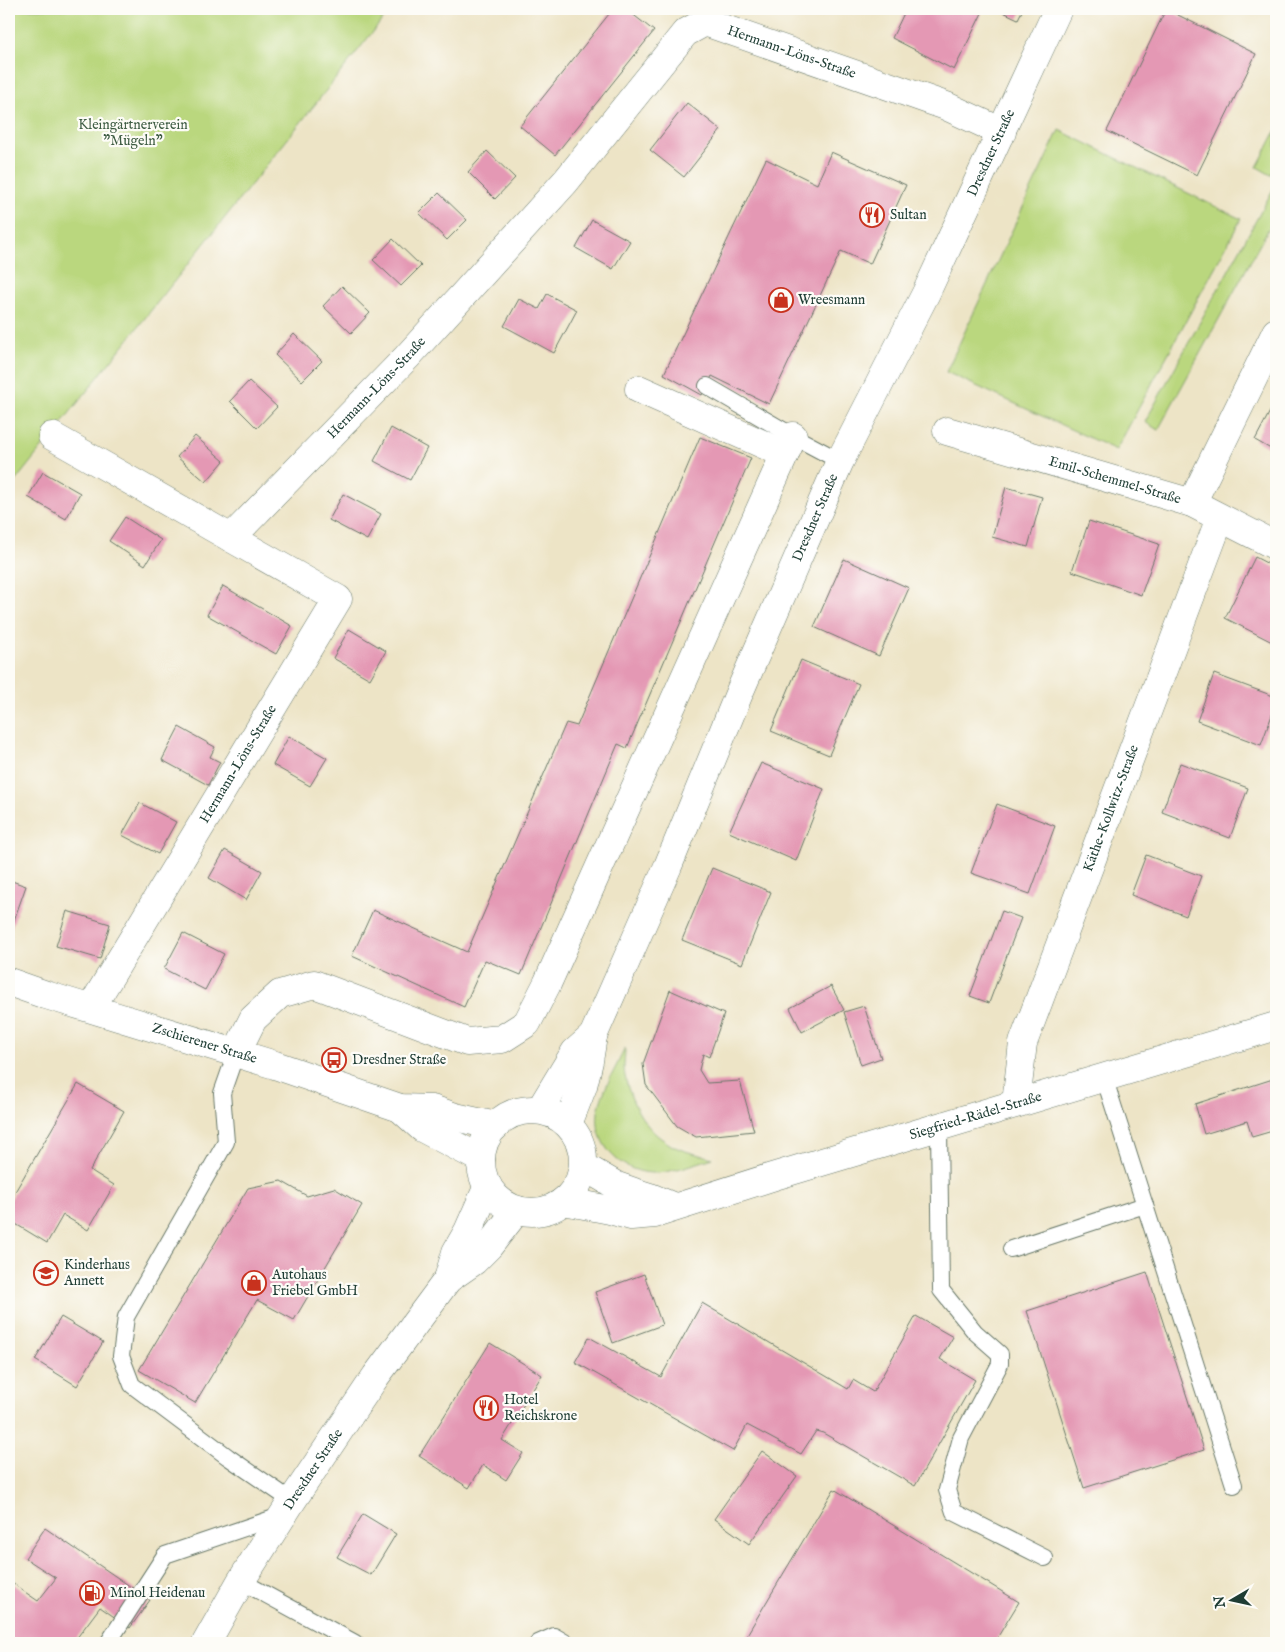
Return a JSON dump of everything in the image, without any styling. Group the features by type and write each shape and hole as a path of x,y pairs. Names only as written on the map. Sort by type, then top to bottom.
{"street":[{"name":"Dresdner Straße","path":"568,1124 583,1086 592,1036 668,866 740,691 840,461 926,293 1058,9"},
{"name":"Hermann-Löns-Straße","path":"92,1008 338,599 231,538 407,356 566,181 685,33 705,22 946,106 1002,132"},
{"path":"1192,503 1276,332"},
{"path":"236,1053 253,1019 280,994 314,984 467,1042 502,1039 527,1023 547,984 789,445 639,389"},
{"name":"Emil-Schemmel-Straße","path":"947,431 1192,503 1276,546"},
{"path":"52,436 231,538"},
{"name":"Käthe-Kollwitz-Straße","path":"1016,1103 1023,1044 1220,518"},
{"name":"Zschierener Straße","path":"9,982 275,1065 400,1108 432,1109 455,1117 496,1126"},
{"name":"Siegfried-Rädel-Straße","path":"564,1201 631,1216 655,1214 939,1126 1276,1026"},
{"name":"Dresdner Straße","path":"540,1110 575,1052 592,1036"},
{"name":"Zschierener Straße","path":"400,1108 422,1128 481,1159"},
{"path":"528,1110 550,1112 568,1124 579,1140 582,1150 583,1166 576,1190 564,1201 548,1210 532,1213 517,1210 495,1197 488,1186 481,1168 481,1159 483,1145 489,1133 496,1126 508,1116 528,1110"},
{"path":"583,1166 617,1186 674,1207"},
{"name":"Dresdner Straße","path":"448,1279 456,1252 468,1231 488,1186"},
{"name":"Dresdner Straße","path":"206,1643 241,1581 376,1376 448,1279 474,1261 489,1246 517,1210"}],"lane":[{"path":"707,386 789,445 840,461"},
{"path":"108,1643 165,1555 288,1508 228,1457 132,1385 120,1356 126,1317 226,1142 222,1093 236,1053"},
{"path":"1104,1077 1234,1485"},
{"path":"939,1126 941,1290 975,1332 1000,1354 1000,1364 961,1438 947,1490 954,1512 1045,1558"},
{"path":"1011,1249 1145,1205"},
{"path":"241,1581 355,1643"},
{"path":"538,1643 554,1636 566,1643"}],"green space":[{"name":"Kleingärtnerverein \"Mügeln\"","path":"9,9 379,9 387,14 9,489"},
{"path":"1059,130 1241,219 1116,450 946,372"},
{"path":"1276,131 1276,165 1271,175 1257,167"},
{"path":"1276,184 1276,215 1158,430 1145,422"},
{"path":"625,1048 624,1069 627,1085 644,1121 657,1135 670,1144 688,1152 713,1158 671,1171 652,1173 639,1171 627,1166 616,1159 608,1150 601,1138 598,1126 598,1112 606,1087"}],"building":[{"path":"613,9 626,9 654,31 555,155 520,126"},
{"path":"906,9 984,9 954,70 892,38"},
{"path":"997,9 1023,9 1018,19"},
{"path":"1166,9 1256,54 1197,175 1107,131"},
{"path":"687,103 721,130 684,177 650,150"},
{"path":"487,151 515,178 495,199 468,172"},
{"path":"831,152 906,185 870,264 841,251 769,404 712,376 702,395 664,374 766,159 817,184"},
{"path":"439,193 467,220 447,240 419,213"},
{"path":"592,220 630,241 613,269 576,248"},
{"path":"393,239 421,266 401,286 373,260"},
{"path":"342,286 370,313 351,333 323,306"},
{"path":"547,294 577,310 554,353 504,326 519,299 539,309"},
{"path":"294,334 322,361 302,381 275,355"},
{"path":"249,381 277,407 257,428 230,401"},
{"path":"1276,400 1276,452 1255,440"},
{"path":"391,428 427,448 410,480 374,461"},
{"path":"195,436 224,461 206,482 177,457"},
{"path":"700,437 751,458 627,748 618,744 521,975 485,960 464,1007 352,956 373,910 467,952 566,723 577,726"},
{"path":"43,472 80,493 66,519 28,497"},
{"path":"1006,487 1042,497 1028,547 992,537"},
{"path":"343,494 381,514 367,540 329,520"},
{"path":"125,517 161,540 145,565 109,541"},
{"path":"1089,521 1159,544 1141,595 1072,571"},
{"path":"1255,557 1276,568 1276,644 1225,618"},
{"path":"844,559 909,588 879,656 814,627"},
{"path":"223,586 292,626 276,654 207,615"},
{"path":"349,629 386,651 370,679 333,658"},
{"path":"801,660 859,684 829,755 771,731"},
{"path":"1214,674 1276,697 1276,704 1261,745 1197,721"},
{"path":"179,727 215,747 210,757 220,762 208,785 162,760"},
{"path":"289,736 327,758 310,786 273,765"},
{"path":"761,763 824,789 796,861 729,832"},
{"path":"1180,763 1248,788 1230,838 1162,812"},
{"path":"140,803 176,822 158,854 122,835"},
{"path":"997,804 1055,826 1030,894 971,873"},
{"path":"225,850 262,871 246,900 209,878"},
{"path":"1146,855 1201,876 1186,916 1131,895"},
{"path":"712,868 771,892 742,964 682,940"},
{"path":"9,880 26,886 11,929 9,928"},
{"path":"67,911 110,924 100,959 56,946"},
{"path":"1002,911 1021,918 989,1003 970,996"},
{"path":"183,933 224,954 205,990 164,969"},
{"path":"831,986 844,1010 802,1032 790,1008"},
{"path":"670,990 724,1014 709,1057 703,1054 699,1070 707,1083 740,1081 754,1131 696,1137 677,1126 646,1085 643,1064"},
{"path":"864,1006 881,1058 861,1065 844,1012"},
{"path":"1276,1078 1276,1112 1272,1113 1276,1130 1252,1137 1247,1121 1204,1134 1195,1104"},
{"name":"Kinderhaus Annett","path":"78,1084 124,1111 90,1170 114,1185 88,1230 63,1215 47,1243 9,1220 9,1202"},
{"name":"Autohaus Friebel GmbH","path":"281,1181 307,1196 334,1188 362,1205 294,1320 257,1300 195,1403 139,1370 248,1188"},
{"path":"1147,1272 1204,1450 1084,1488 1027,1311"},
{"path":"644,1274 662,1325 613,1343 595,1292"},
{"path":"702,1303 848,1389 853,1380 873,1392 916,1316 953,1337 940,1359 975,1380 915,1486 823,1433 816,1431 801,1454 747,1425 733,1451 575,1362 589,1337 661,1377"},
{"path":"61,1317 103,1342 77,1386 35,1360"},
{"name":"Hotel Reichskrone","path":"490,1343 542,1375 502,1440 523,1453 506,1480 483,1465 469,1488 419,1456"},
{"path":"762,1451 797,1476 749,1544 714,1519"},
{"path":"834,1489 1019,1602 994,1643 742,1643"},
{"path":"363,1514 396,1534 371,1575 337,1557"},
{"path":"45,1528 150,1600 130,1628 100,1607 73,1643 9,1642 9,1581 38,1601 56,1578 25,1558"}],"place":[{"name":"Sultan","path":"872,215"},
{"name":"Wreesmann","path":"781,300"},
{"name":"Dresdner Straße","path":"334,1060"},
{"name":"Kinderhaus Annett","path":"46,1273"},
{"name":"Autohaus Friebel GmbH","path":"254,1283"},
{"name":"Hotel Reichskrone","path":"486,1408"},
{"name":"Minol Heidenau","path":"92,1593"}]}
